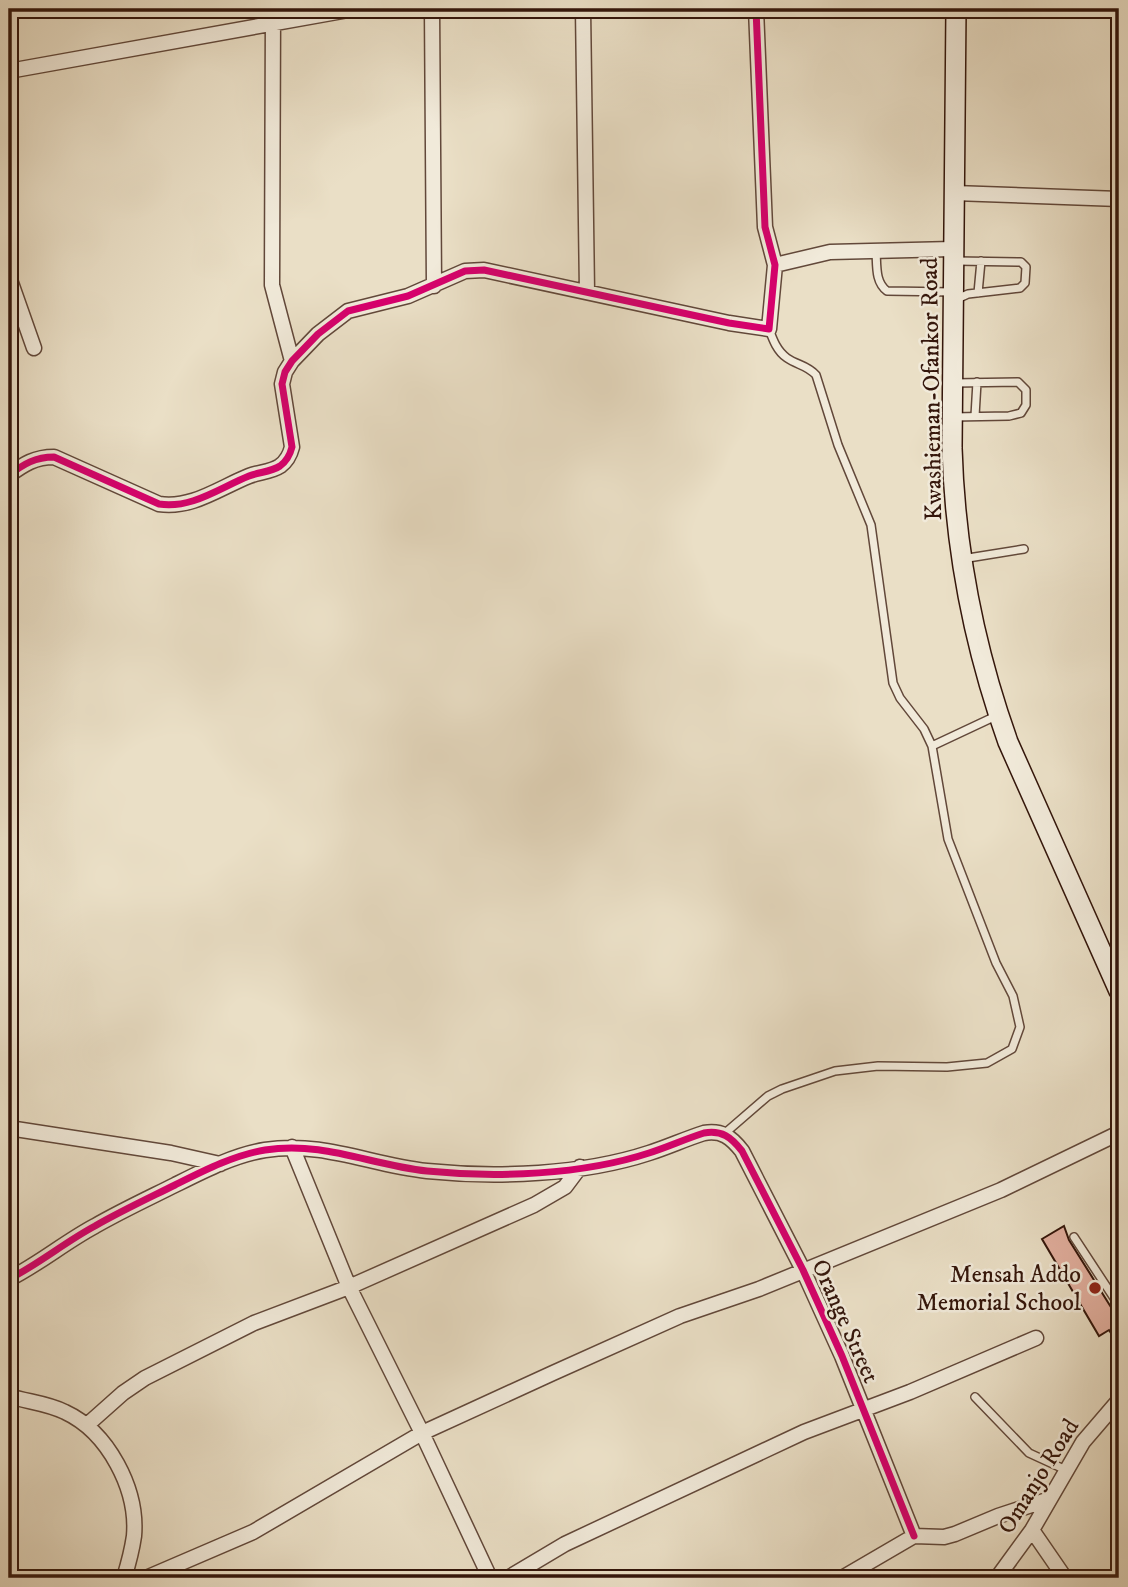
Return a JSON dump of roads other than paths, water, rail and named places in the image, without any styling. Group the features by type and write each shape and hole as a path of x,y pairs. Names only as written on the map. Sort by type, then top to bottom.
{"main road":[{"name":"Kwashieman-Ofankor Road","path":"956,9 952,255 953,493 967,597 998,715 1013,754 1119,991"}],"street":[{"path":"9,71 241,30 273,16 354,9"},
{"path":"432,9 434,286"},
{"path":"583,9 587,292"},
{"path":"9,475 39,457 54,457 169,506 198,500 250,476 277,468 289,457 292,447 282,384 285,372 325,327 348,311 408,296 455,275 474,270 769,329 775,265 765,227 756,9"},
{"path":"273,16 272,285 292,361"},
{"path":"954,193 1119,199"},
{"path":"775,265 830,252 876,251 952,255"},
{"path":"9,277 34,348"},
{"path":"9,1128 172,1153 220,1164"},
{"path":"9,1279 94,1226 220,1164 261,1151 292,1147 348,1153 425,1171 505,1174 580,1167 650,1153 704,1133 713,1131 724,1134"},
{"path":"146,1578 253,1532 422,1433 680,1316 759,1289 1001,1190 1119,1133"},
{"name":"Orange Street","path":"724,1134 734,1140 746,1158 803,1270 864,1409 914,1536"},
{"path":"292,1147 349,1287 490,1578"},
{"path":"88,1425 123,1393 157,1372 254,1322 349,1287 556,1194 580,1167"},
{"path":"508,1578 565,1544 804,1432 1037,1338"},
{"path":"9,1396 48,1405 88,1425 114,1456 124,1480 134,1535 124,1578"},
{"name":"Omanjo Road","path":"997,1578 1032,1530 1083,1442 1119,1401"},
{"path":"842,1578 914,1536 944,1537 1050,1499"},
{"path":"1032,1530 1065,1578"}],"lane":[{"path":"876,251 878,278 887,291 954,296 1020,288 1025,283 1026,267 1021,262 981,261 952,255"},
{"path":"978,293 981,261"},
{"path":"724,1134 768,1096 835,1071 878,1066 947,1067 987,1063 1012,1049 1020,1027 1013,996 996,963 954,859 942,818 932,746 924,729 900,698 893,683 871,525 838,445 816,375 809,367 788,359 777,348 769,329"},
{"path":"975,416 977,382"},
{"path":"952,417 1009,416 1021,413 1026,405 1026,390 1018,382 953,383"},
{"path":"961,559 1024,549"},
{"path":"932,746 998,715"},
{"path":"1074,1237 1114,1298 1119,1301"},
{"path":"975,1397 1029,1453 1066,1470"}],"place":[{"name":"Mensah Addo Memorial School","path":"1095,1288"}]}
